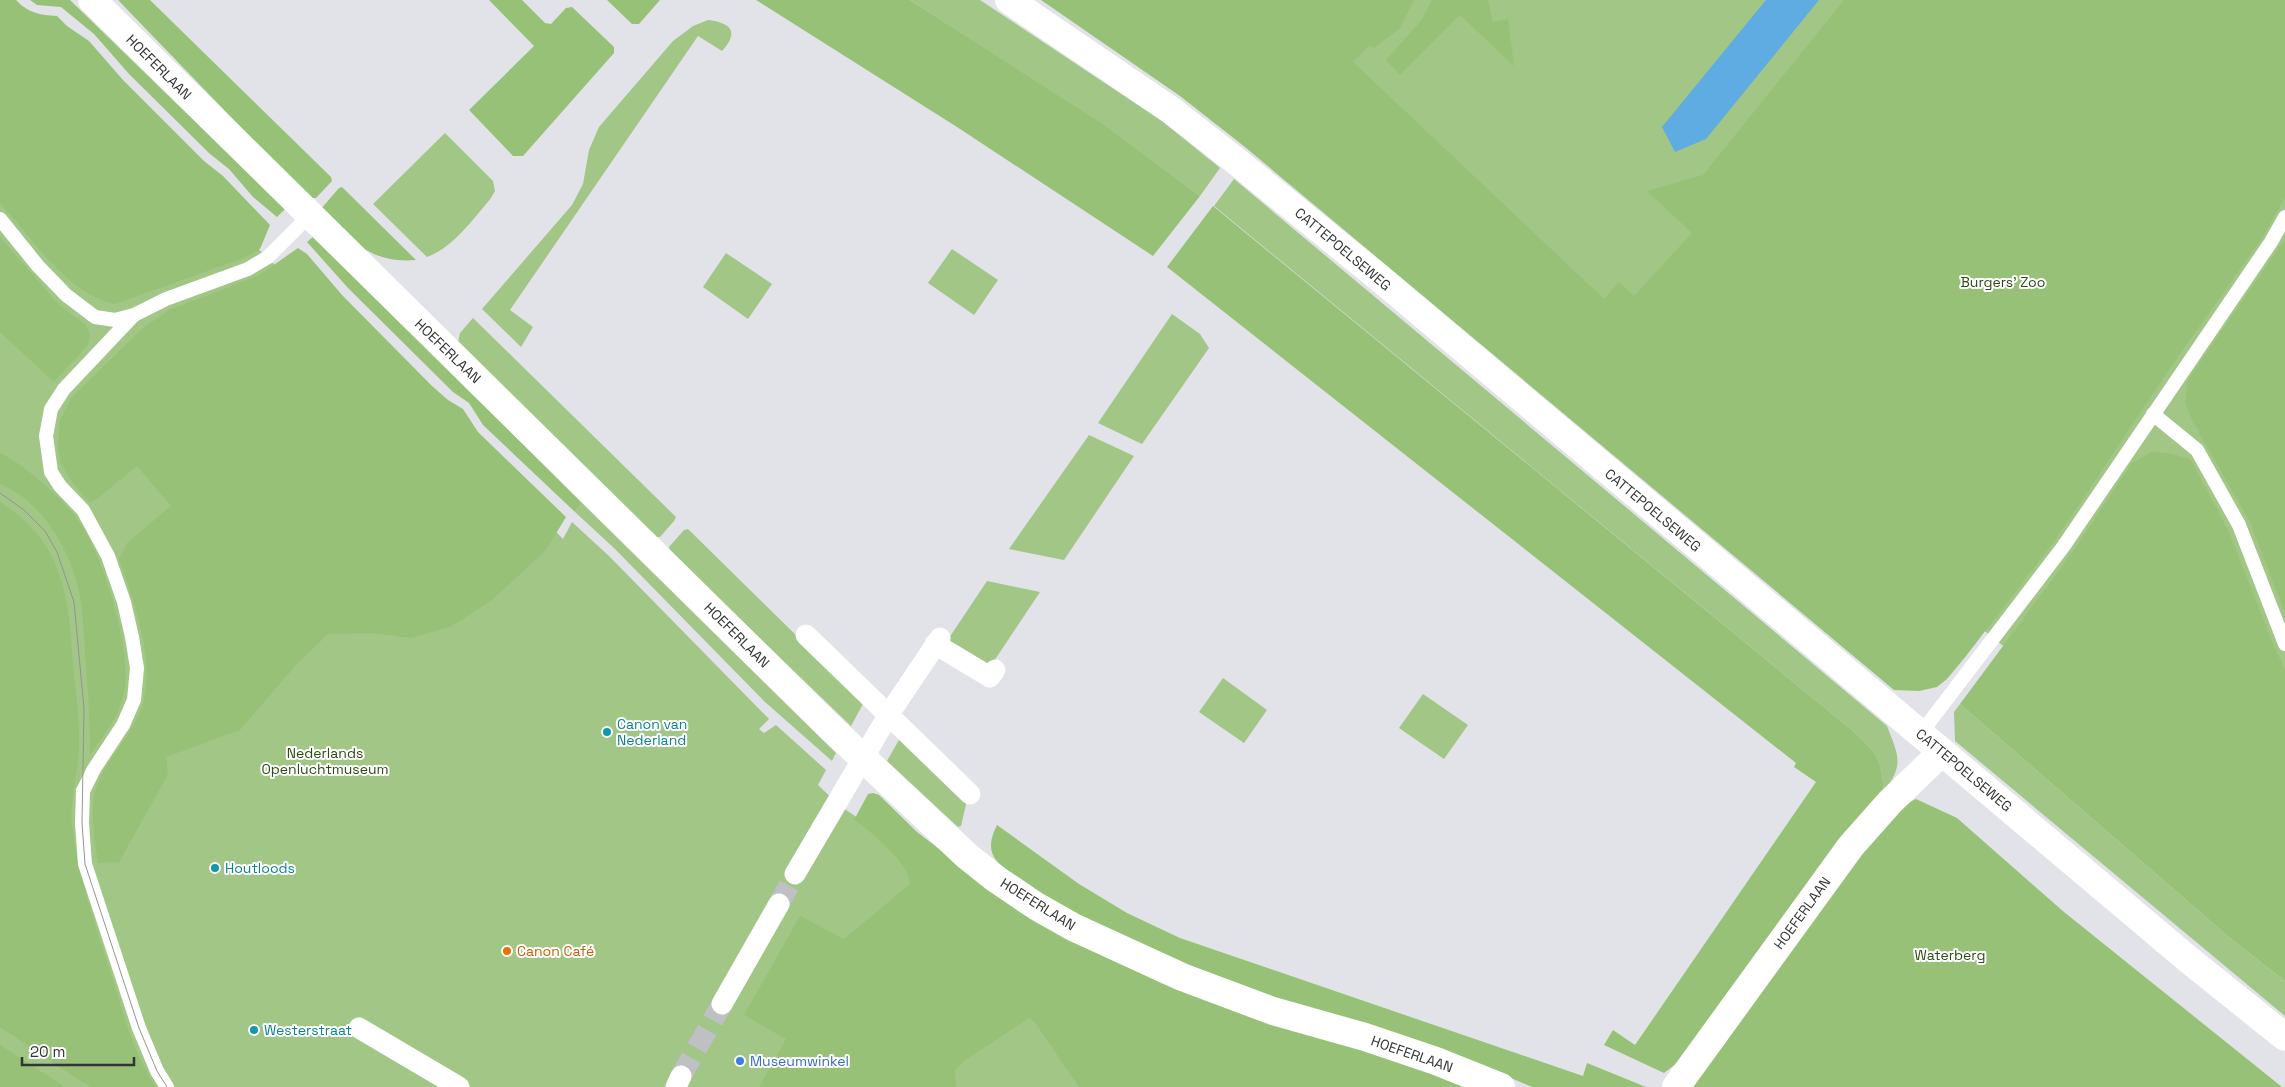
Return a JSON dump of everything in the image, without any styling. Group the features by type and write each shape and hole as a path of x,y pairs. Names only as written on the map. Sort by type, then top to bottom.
{"street":[{"name":"HOEFERLAAN","path":"92,0 309,216 863,758 967,856 1036,906 1073,927 1182,978 1227,995 1436,1061 1501,1087"},
{"name":"CATTEPOELSEWEG","path":"1008,0 1172,110 1236,161 1922,733 1942,752 2189,960 2285,1037"},
{"path":"806,636 970,794"},
{"path":"795,874 889,714 938,641 990,677 995,670"},
{"name":"HOEFERLAAN","path":"1676,1087 1851,846 1890,802 1932,764 1942,752"},
{"path":"722,1004 779,904"},
{"path":"359,1028 459,1087"}],"lane":[{"path":"0,219 66,295 96,317 115,320 248,269 268,257 309,216"},
{"path":"1922,733 2063,547 2271,242 2285,217"},
{"path":"134,314 64,390 51,409 46,436 51,472 60,486 83,510 108,556 124,602 132,637 137,668 134,700 123,725 94,769 83,791 82,831 85,864 139,1028 157,1071 167,1087"},
{"path":"2153,414 2197,450 2240,525 2285,644"}],"green space":[{"name":"Nederlands Openluchtmuseum","path":"0,0 277,267 307,273 563,539 572,522 609,556 769,719 759,729 764,733 776,725 826,770 818,785 840,806 995,909 1373,1087 0,1087"},
{"path":"0,0 16,0 25,8 35,12 57,16 67,26 89,41 123,80 204,161 223,176 270,225 260,249 244,258 115,304 97,298 81,289 66,277 0,203"},
{"path":"30,0 70,0 285,209 277,217 253,197 229,169 210,154 129,74 94,34 61,7 37,5"},
{"path":"118,0 150,0 331,177 332,181 316,198 309,198"},
{"path":"489,0 522,0 545,23 551,24 566,8 572,7 614,47 614,53 523,156 513,156 469,110 534,46"},
{"path":"607,0 660,0 639,24 632,24"},
{"path":"756,0 910,0 1101,123 1200,196 1153,256 957,127"},
{"path":"910,0 980,0 1162,121 1220,168 1200,196 1100,123"},
{"name":"Burgers' Zoo","path":"1041,0 1414,0 1399,29 1374,48 1370,45 1353,62 1604,299 1619,282 1634,296 1692,233 1647,191 1703,175 1844,0 2285,0 2285,197 2264,235 2172,365 2056,539 1966,656 1947,679 1937,687 1919,691 1894,690 1245,147 1180,96"},
{"name":"Burgers' Zoo","path":"1248,0 2285,0 2285,873 1585,309"},
{"path":"1432,0 1488,0 1493,22 1508,19 1514,66 1460,15 1400,75 1386,60 1421,21"},
{"path":"708,20 723,23 727,26 731,34 730,39 722,51 698,36 510,310 533,327 521,347 482,309 572,205 583,184 589,150 599,127 673,41 693,26"},
{"path":"445,133 493,181 495,191 462,232 446,247 427,257 373,204"},
{"path":"1234,179 1887,726 1898,760 1895,774 1884,792 1877,757 1853,731 1214,206"},
{"path":"342,187 416,260 400,260 373,254 341,231 320,210"},
{"path":"1213,206 1853,731 1877,757 1884,792 1682,1059 1664,1073 1604,1045 1613,1030 1635,1045 1816,782 1794,767 1796,763 1167,267"},
{"path":"314,236 582,503 575,512 483,425 469,403 453,392 348,288 307,242"},
{"path":"0,237 59,305 86,325 90,334 88,345 54,382 0,332"},
{"path":"2285,239 2285,613 2250,522 2191,418 2185,402 2188,380"},
{"path":"298,248 307,254 342,295 432,386 448,400 463,409 478,432 566,517 546,550 492,600 452,626 411,638 370,633 328,634 296,665 240,730 166,757 168,774 119,862 98,863 93,819 94,797 101,776 141,710 146,683 146,665 141,628 119,559 127,543 171,506 137,466 90,503 70,479 61,464 58,449 60,420 72,397 143,328 169,310 258,276"},
{"path":"952,249 998,280 974,315 928,283"},
{"path":"726,253 772,284 748,319 703,287"},
{"path":"1172,314 1200,334 1209,348 1142,444 1098,423"},
{"path":"473,318 676,517 660,537 654,537 458,342 460,333"},
{"path":"1089,435 1134,456 1064,560 1009,549"},
{"path":"2151,452 2168,453 2190,459 2228,530 2285,670 2285,981 2230,938 1960,704 2072,553 2131,464"},
{"path":"0,453 20,465 40,481 75,516 95,552 113,601 124,652 126,674 124,692 115,718 90,755 89,706 83,622 81,602 72,567 55,532 44,517 16,492 0,484"},
{"path":"0,502 22,519 39,537 52,556 66,599 79,740 72,801 74,843 92,915 128,1029 140,1060 156,1087 90,1087 0,1027"},
{"path":"582,503 836,753 832,761 765,702 615,549 575,512"},
{"path":"688,529 864,702 851,726 670,552 669,547 684,530"},
{"path":"987,581 1040,592 990,667 947,641"},
{"path":"1223,678 1267,710 1244,743 1199,712"},
{"path":"1423,694 1468,725 1444,759 1399,728"},
{"path":"1960,704 2230,938 2285,981 2285,1016 1955,741 1954,712"},
{"path":"900,738 967,800 961,826 958,827 887,761"},
{"path":"868,794 879,795 917,832 990,888 1361,1048 1472,1087 1079,1087 1034,1021 1029,1018 964,1061 955,1070 956,1087 759,1087 786,1039 744,1015 800,916 844,939 910,884 909,876 897,858 879,839 854,820"},
{"name":"Waterberg","path":"1916,799 1957,818 2064,912 2282,1087 1692,1087 1859,851 1896,809"},
{"path":"997,825 1079,884 1127,913 1180,938 1583,1076 1587,1063 1646,1087 1532,1087 1492,1070 1297,1007 1212,977 1110,931 1029,888 1008,873 994,857 991,841"},
{"path":"0,1045 65,1087 0,1087"}],"water":[{"path":"1766,0 1819,0 1706,139 1675,152 1662,127"}],"tunnel":[{"path":"779,904 795,874"},
{"path":"681,1076 722,1004"}],"tram line":[{"path":"0,493 24,510 45,531 57,552 74,602 84,709 82,823 85,864 139,1028 157,1071 167,1087"}],"place":[{"name":"Canon van Nederland","path":"607,732"},
{"name":"Houtloods","path":"215,868"},
{"name":"Canon Café","path":"507,951"},
{"name":"Westerstraat","path":"254,1030"},
{"name":"Museumwinkel","path":"740,1061"}]}
